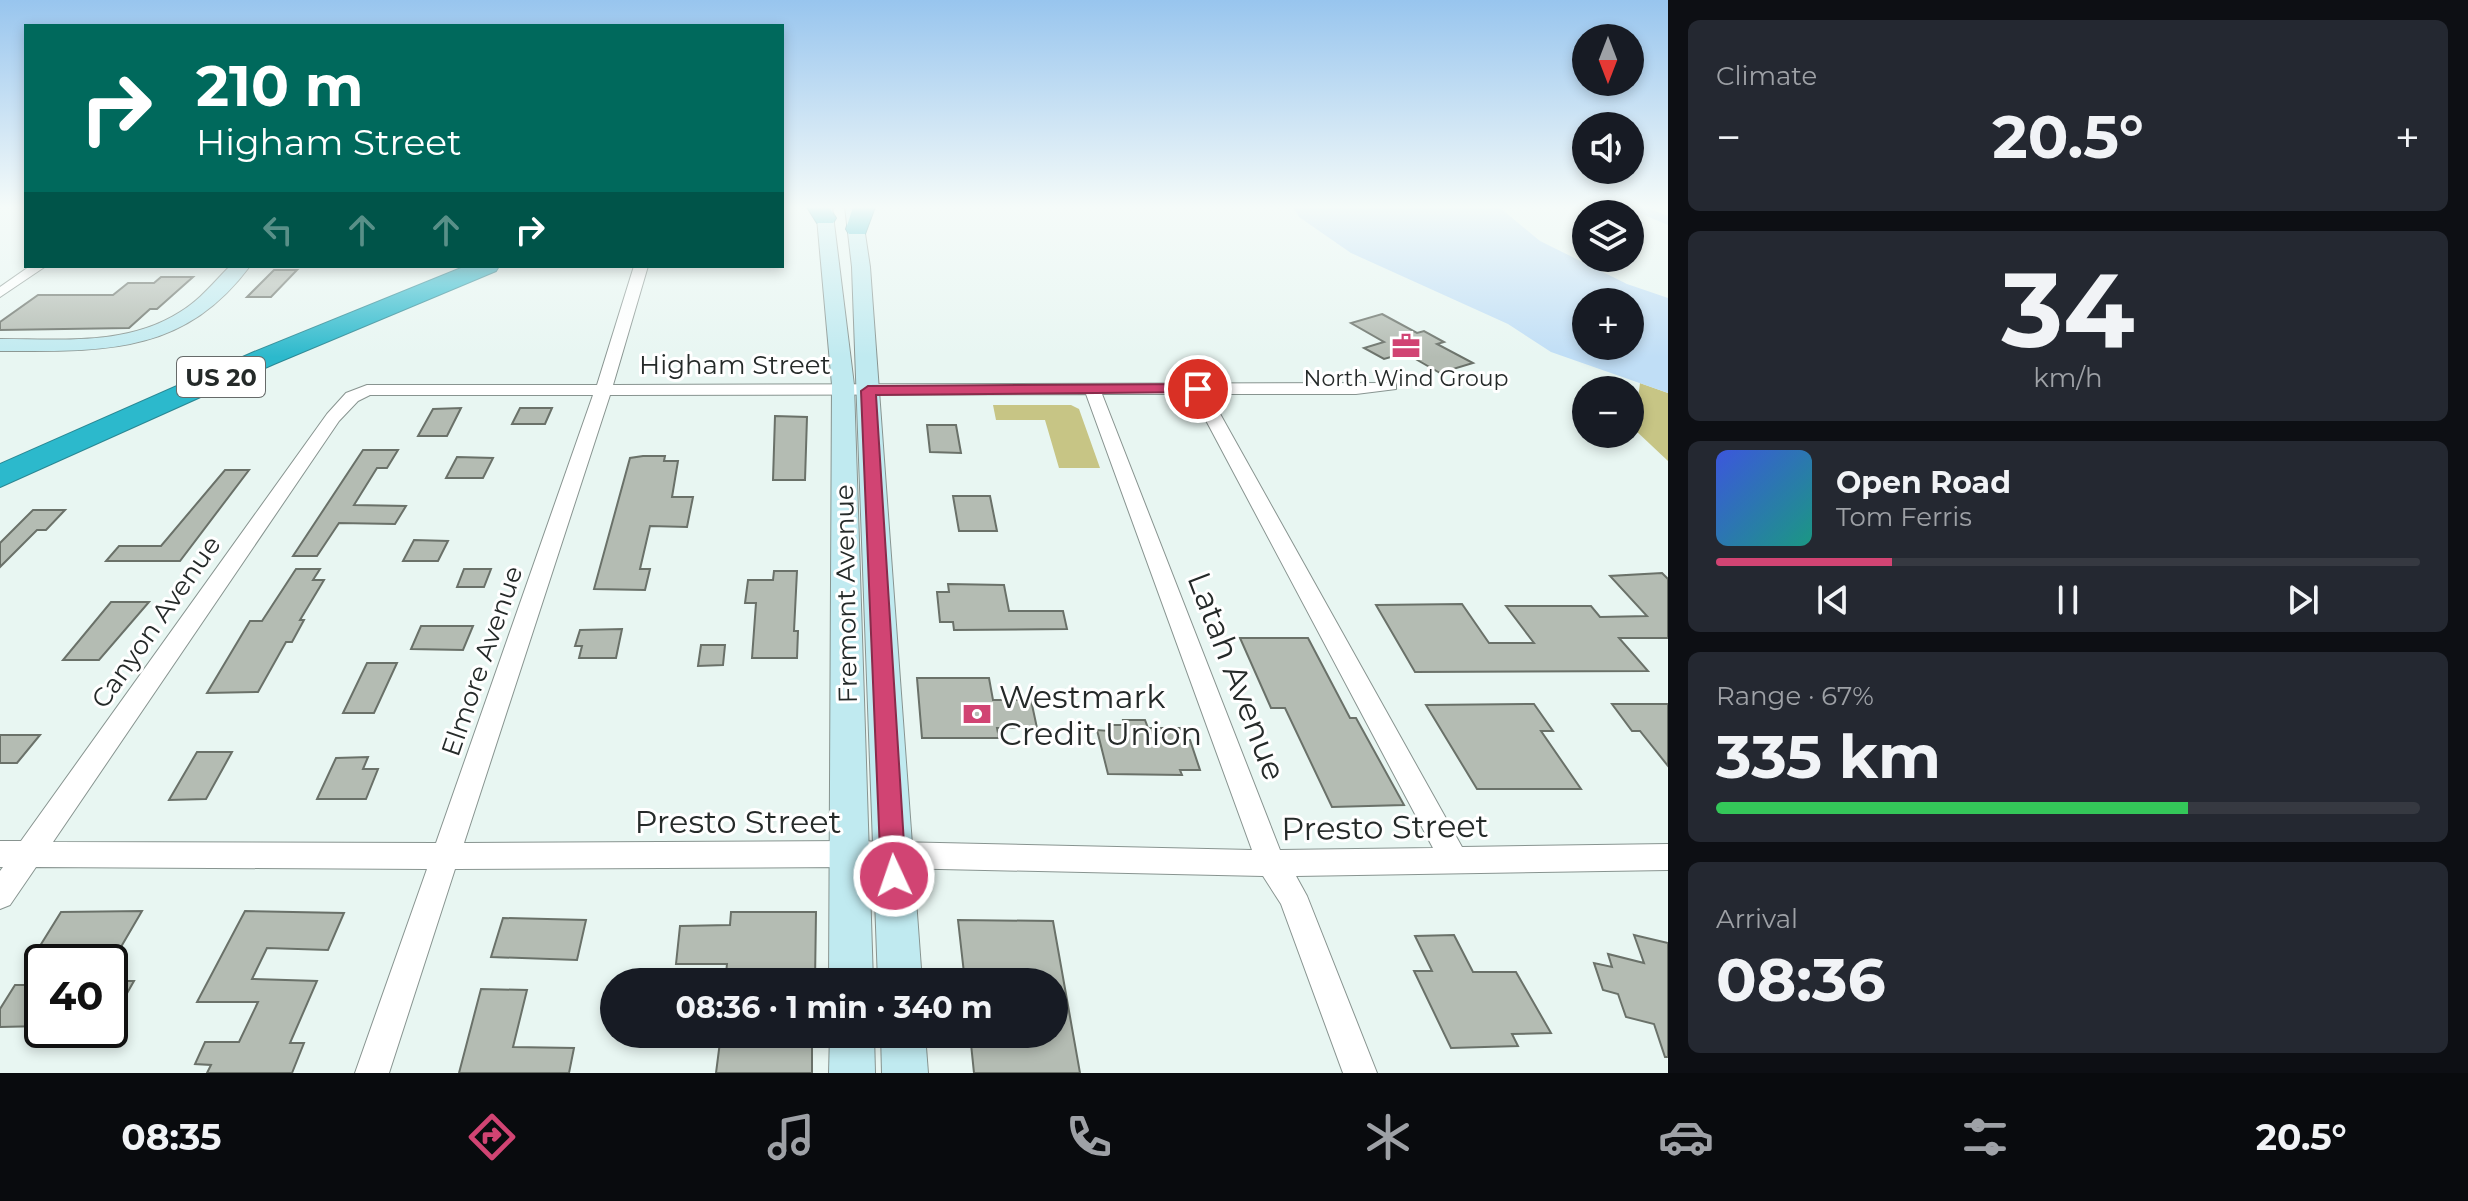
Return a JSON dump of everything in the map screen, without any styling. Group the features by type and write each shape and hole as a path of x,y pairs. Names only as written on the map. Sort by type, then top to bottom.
{"highway":[{"name":"US 20","path":"0,451 311,317 445,274 476,268"},
{"path":"445,274 491,268"},
{"path":"311,317 408,272"},
{"name":"US 20","path":"0,477 445,274"}],"street":[{"name":"Fremont Avenue","path":"830,257 855,391 899,968"},
{"name":"Fremont Avenue","path":"851,968 857,257"},
{"path":"0,293 36,268"},
{"path":"0,345 92,344 132,340 166,329 189,316 239,268"},
{"name":"Elmore Avenue","path":"372,1073 603,391 640,268"},
{"name":"Higham Street","path":"367,390 855,391 1356,389 1390,386"},
{"name":"Latah Avenue","path":"1092,389 1271,863 1293,896 1360,1073"},
{"path":"1198,389 1454,860"},
{"name":"Canyon Avenue","path":"0,895 333,418 352,397 367,390"},
{"name":"Presto Street","path":"0,854 850,854 1271,863 1668,857"},
{"path":"852,1048 852,1073"},
{"path":"904,1048 905,1073"}],"shaded area":[{"path":"1644,384 1668,393 1668,461 1644,438"},
{"path":"993,405 1071,405 1079,409 1100,468 1059,468 1045,420 996,420"}],"water":[{"path":"1360,257 1572,257 1572,272 1603,272 1639,288 1572,288 1572,359 1551,352 1508,324"},
{"path":"1644,290 1668,298 1668,393 1644,385 1644,376 1619,376 1574,360 1644,360"}],"building":[{"path":"274,270 297,270 271,297 247,297"},
{"path":"161,277 193,277 157,309 150,309 129,328 0,330 0,322 38,295 113,295 128,283 154,283"},
{"name":"North Wind Group","path":"1382,314 1417,333 1424,331 1444,342 1437,344 1473,363 1440,373 1405,353 1384,359 1364,348 1384,342 1351,323"},
{"path":"461,408 447,436 418,436 433,409"},
{"path":"520,408 552,408 545,424 512,424"},
{"path":"775,416 807,417 805,480 773,480"},
{"path":"927,425 956,425 961,453 930,452"},
{"path":"363,450 398,450 387,468 377,468 354,505 406,506 395,524 339,523 317,556 293,556"},
{"path":"665,456 664,461 678,461 672,497 693,497 687,527 650,526 640,569 650,569 645,590 594,589 630,458"},
{"path":"457,457 493,458 483,478 446,478"},
{"path":"225,470 249,470 180,561 106,561 119,546 161,546"},
{"path":"953,496 990,496 997,531 959,531"},
{"path":"33,510 65,510 46,530 37,530 0,567 0,543"},
{"path":"414,540 448,541 438,561 403,561"},
{"path":"296,569 320,569 313,580 324,580 300,620 304,620 292,642 286,642 258,692 207,693 250,621 262,621"},
{"path":"464,569 491,569 484,587 457,587"},
{"path":"774,571 797,571 794,631 798,631 797,658 752,658 756,603 745,603 748,580 773,580"},
{"path":"1662,573 1668,579 1668,638 1619,638 1648,671 1415,672 1376,605 1462,604 1489,643 1534,643 1506,606 1591,606 1600,617 1647,616 1610,576"},
{"path":"948,584 1004,585 1009,611 1063,611 1067,629 954,630 953,622 940,622 937,592 949,592"},
{"path":"111,602 149,602 99,660 63,660"},
{"path":"421,626 473,626 463,650 411,649"},
{"path":"622,629 616,658 579,658 582,646 575,646 580,630"},
{"path":"1240,638 1308,638 1350,718 1356,718 1404,805 1332,807 1285,708 1271,708"},
{"path":"701,645 725,645 723,665 698,666"},
{"path":"367,663 397,663 374,713 343,713"},
{"name":"Westmark Credit Union","path":"917,678 989,678 993,700 1031,700 1037,728 997,728 999,738 922,738"},
{"path":"1534,704 1553,731 1541,731 1581,789 1477,789 1426,705"},
{"path":"1612,704 1668,704 1668,766 1640,731 1632,731"},
{"path":"1123,720 1145,720 1148,728 1180,728 1184,740 1190,740 1200,770 1180,770 1182,775 1108,774 1097,730 1109,731 1108,725 1124,725"},
{"path":"0,735 40,735 17,763 0,763"},
{"path":"197,752 232,752 206,799 169,800"},
{"path":"368,757 363,769 378,769 366,799 317,799 336,758"},
{"path":"142,911 123,944 41,944 61,912"},
{"path":"245,911 344,913 328,950 267,948 252,979 317,981 290,1043 304,1043 292,1073 207,1073 211,1065 195,1064 205,1042 239,1042 258,1002 197,1002"},
{"path":"731,912 816,912 815,968 727,968 727,964 676,964 680,926 730,925"},
{"path":"503,918 586,920 577,960 491,957"},
{"path":"958,920 1053,921 1061,968 963,968"},
{"path":"1454,935 1473,972 1516,972 1551,1033 1512,1034 1518,1046 1451,1048 1414,971 1432,971 1415,936"},
{"path":"1634,935 1668,943 1668,1057 1665,1057 1654,1024 1626,1017 1618,994 1603,990 1594,963 1612,967 1608,954 1644,963"},
{"path":"15,985 24,985 24,1026 0,1027 0,1009"},
{"path":"481,989 527,990 513,1047 574,1048 569,1073 459,1073"},
{"path":"1068,1005 1080,1073 974,1073 971,1048 1068,1048"},
{"path":"719,1048 812,1048 812,1073 716,1073"}],"place":[{"name":"North Wind Group","path":"1406,346"},
{"name":"Westmark Credit Union","path":"977,714"}],"route":[{"path":"894,876 868,391 1198,389"}]}
